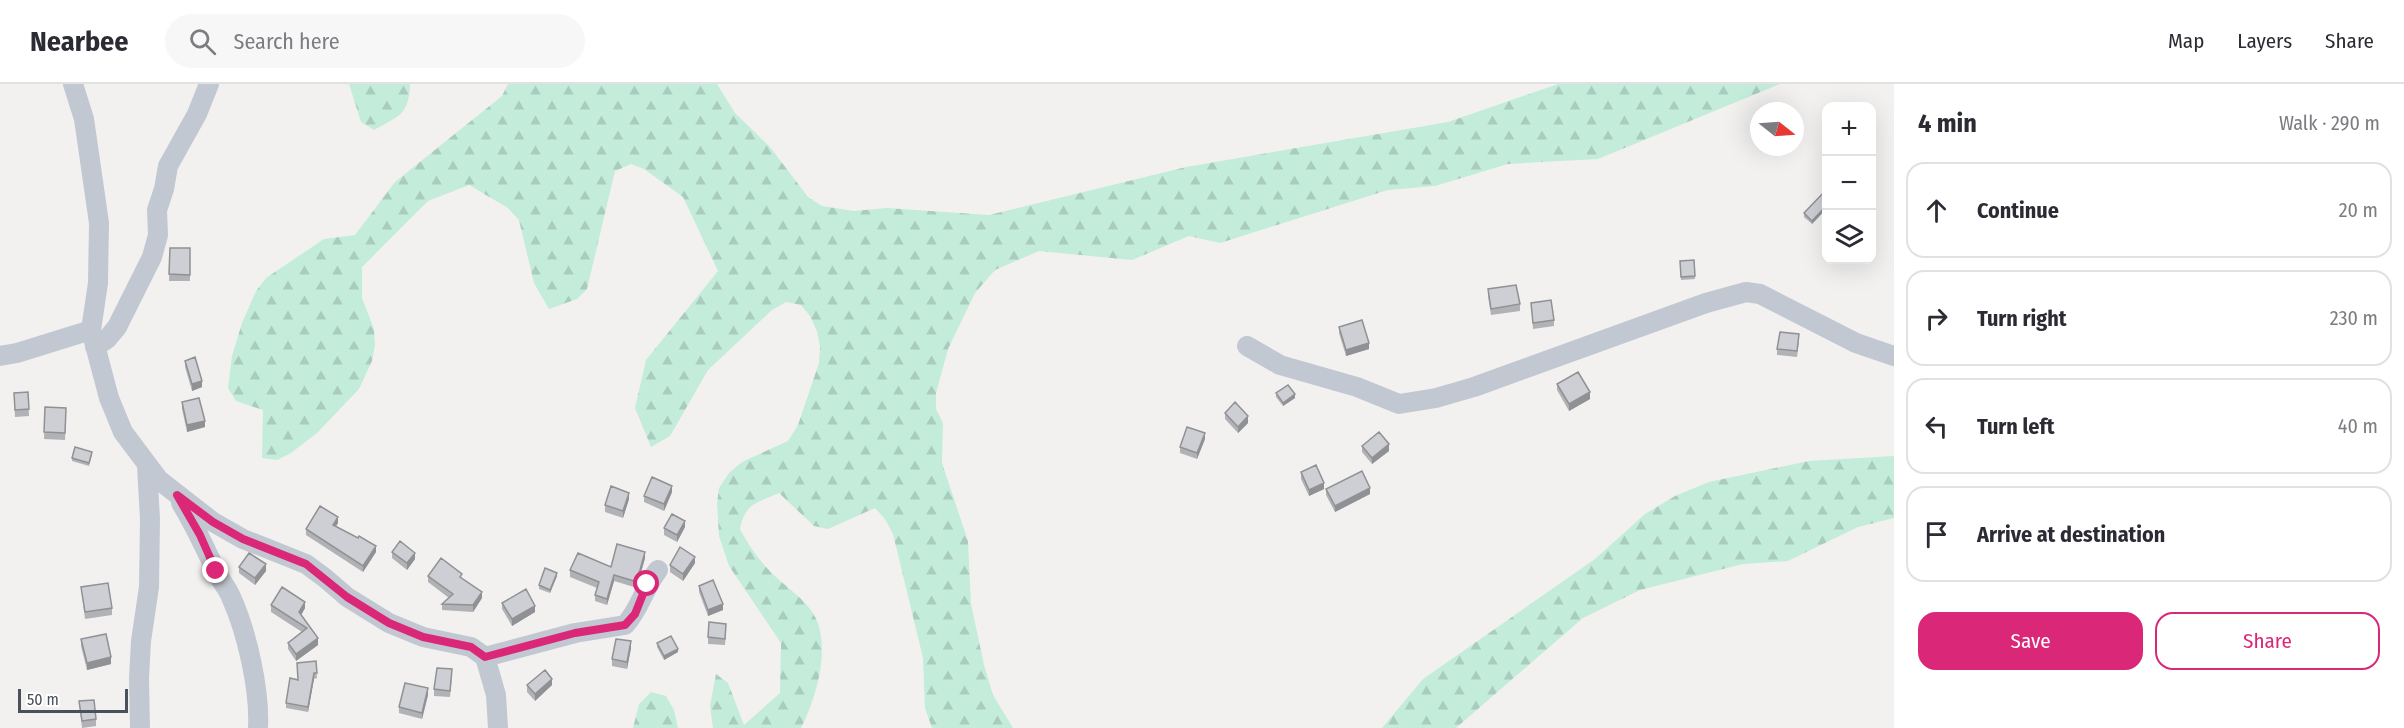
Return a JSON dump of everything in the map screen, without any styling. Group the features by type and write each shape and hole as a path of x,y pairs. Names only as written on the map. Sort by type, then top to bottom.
{"street":[{"path":"73,84 84,118 99,224 98,283 93,339 109,398 123,432 147,466 177,495 213,522 243,539 306,564 347,597 389,623 423,637 471,647 485,657 496,695 498,728"},
{"path":"0,356 93,339 107,339 117,327 152,257 158,235 157,210 168,166 197,114 209,84"},
{"path":"1247,346 1280,365 1357,387 1399,404 1436,398 1474,387 1695,307 1746,292 1760,294 1856,343 1894,356"},
{"path":"140,728 139,678 149,587 147,466"},
{"path":"177,495 231,597 255,680 259,705 258,728"},
{"path":"485,657 575,633 625,625 635,614 647,584 658,570"}],"green space":[{"path":"349,84 410,84 405,108 396,117 374,130 361,122"},
{"path":"508,84 717,84 735,113 770,147 808,197 822,206 854,211 887,208 989,215 1186,167 1448,122 1558,84 1780,84 1598,159 1508,164 1435,186 1388,190 1220,243 1189,236 1132,260 1039,251 995,270 975,293 948,349 936,393 936,409 943,423 942,463 968,541 971,604 984,665 993,695 1013,728 932,728 925,708 923,658 893,534 885,519 875,508 828,529 814,526 779,493 753,505 745,514 740,529 762,563 805,603 817,621 822,652 813,701 801,728 713,728 710,706 716,674 728,683 744,725 780,693 781,643 729,566 719,536 717,504 719,488 729,473 742,462 788,441 798,425 819,363 820,347 817,331 810,316 801,305 786,302 772,310 708,370 670,436 651,447 635,408 646,360 718,271 683,197 644,169 631,164 615,171 587,289 577,299 549,309 534,283 519,220 508,208 469,185 428,201 362,267 362,298 374,329 375,345 372,361 359,389 317,433 291,453 277,460 262,458 263,410 236,401 228,388 232,356 242,323 256,291 266,278 324,239 355,235 395,182 502,96"},
{"path":"1894,456 1894,518 1858,527 1788,561 1743,564 1640,590 1583,618 1456,728 1382,728 1423,679 1595,559 1645,514 1675,496 1709,482 1809,461"},
{"path":"651,692 666,696 674,710 678,728 633,728 639,704"}],"building":[{"path":"1822,194 1822,210 1812,221 1804,213"},
{"path":"170,248 190,248 190,275 169,274"},
{"path":"1694,260 1695,276 1681,277 1680,261"},
{"path":"1516,285 1520,304 1491,309 1488,289"},
{"path":"1551,300 1554,320 1533,323 1531,303"},
{"path":"1362,320 1369,343 1346,350 1339,327"},
{"path":"1780,332 1799,334 1797,351 1777,349"},
{"path":"195,357 202,381 192,384 185,361"},
{"path":"1578,372 1590,392 1569,404 1557,384"},
{"path":"1288,385 1295,394 1283,403 1276,393"},
{"path":"28,392 29,409 15,410 14,393"},
{"path":"199,398 205,421 187,425 182,402"},
{"path":"1235,402 1248,416 1238,427 1225,413"},
{"path":"45,407 66,408 65,433 44,432"},
{"path":"1187,427 1205,433 1197,453 1180,447"},
{"path":"1379,432 1389,444 1372,458 1362,446"},
{"path":"75,447 92,452 89,463 72,458"},
{"path":"1316,465 1324,483 1309,490 1301,472"},
{"path":"1362,471 1370,488 1335,506 1326,489"},
{"path":"652,477 672,486 664,504 644,496"},
{"path":"611,486 629,493 623,511 605,505"},
{"path":"320,506 338,517 333,525 376,546 363,566 306,529"},
{"path":"672,514 685,521 677,535 664,528"},
{"path":"400,541 415,553 407,563 392,552"},
{"path":"617,544 645,552 634,581 614,575 607,599 595,595 599,582 570,570 578,553 611,567"},
{"path":"680,547 695,557 683,574 670,565"},
{"path":"249,553 266,564 255,578 239,567"},
{"path":"441,558 462,574 460,577 482,592 473,605 442,604 453,594 428,576"},
{"path":"545,568 557,573 550,590 539,585"},
{"path":"713,580 723,604 708,610 699,586"},
{"path":"108,583 112,608 85,612 81,587"},
{"path":"282,587 305,602 299,612 318,638 296,654 288,643 307,628 271,605"},
{"path":"526,589 535,606 512,619 502,603"},
{"path":"709,622 726,624 725,639 708,637"},
{"path":"106,634 111,657 87,663 81,639"},
{"path":"671,636 678,649 664,656 657,643"},
{"path":"616,639 631,641 627,662 612,659"},
{"path":"316,661 317,673 314,673 308,707 286,703 290,678 298,680 297,663"},
{"path":"437,668 452,669 450,691 434,689"},
{"path":"545,670 552,679 535,694 527,685"},
{"path":"405,683 428,688 422,713 399,707"},
{"path":"94,700 96,719 82,721 79,701"}],"route":[{"path":"216,571 200,535 177,495 213,522 243,539 306,564 347,597 389,623 423,637 471,647 485,657 575,633 625,625 635,614 647,584"}]}
